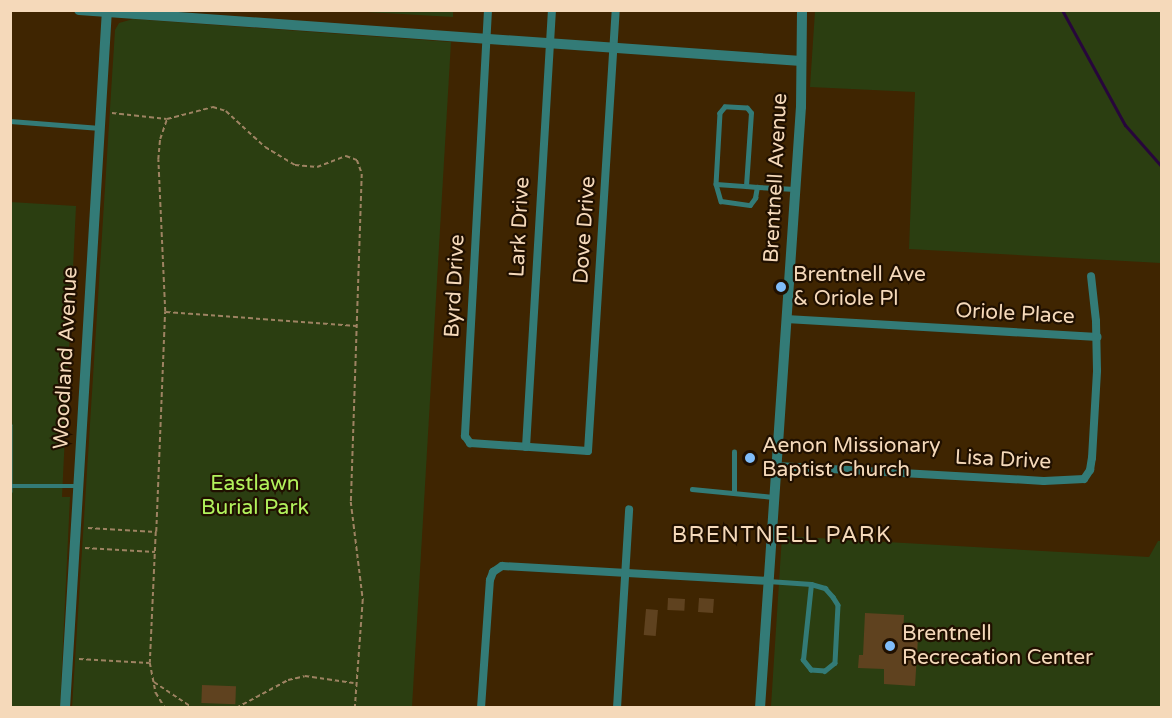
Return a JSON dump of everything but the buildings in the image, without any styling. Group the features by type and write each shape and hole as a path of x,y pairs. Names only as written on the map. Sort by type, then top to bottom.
{"street":[{"path":"79,10 195,15 486,40 615,46 801,61"},
{"name":"Byrd Drive","path":"488,10 465,436 470,443 588,451"},
{"name":"Lark Drive","path":"526,447 552,10"},
{"name":"Dove Drive","path":"588,451 616,10"},
{"name":"Brentnell Avenue","path":"760,708 795,189 802,10"},
{"name":"Woodland Avenue","path":"65,708 107,11"},
{"path":"1091,276 1097,337"},
{"name":"Oriole Place","path":"786,319 1097,337"},
{"name":"Lisa Drive","path":"777,466 1044,481 1084,479 1090,470 1092,458 1097,337"},
{"path":"617,708 629,509"},
{"path":"481,708 490,580 493,572 502,566 768,581"}],"lane":[{"path":"746,186 751,113 747,108 725,107 720,113 716,184 721,201 750,206 755,198 757,187"},
{"path":"10,121 100,128"},
{"path":"716,184 795,189"},
{"path":"10,425 10,491"},
{"path":"734,452 734,493"},
{"path":"11,486 78,486"},
{"path":"692,489 774,497"},
{"path":"768,581 812,584 825,588 838,606 835,663 825,671 812,670 803,660 812,584"}],"path":[{"path":"101,112 167,118 213,107 226,111 265,147 295,165 317,166 346,156 357,160 362,174 351,502 363,600 355,683 355,708"},
{"path":"165,708 156,693 150,663 165,312 158,159 160,139 167,118"},
{"path":"165,312 357,326"},
{"path":"75,527 156,532"},
{"path":"74,548 156,552"},
{"path":"68,659 150,663"},
{"path":"236,708 288,680 305,676 355,683"},
{"path":"154,682 193,708"}],"green space":[{"path":"350,10 453,10 453,17 350,11"},
{"path":"815,11 1161,11 1161,263 909,249 915,92 810,87"},
{"name":"Eastlawn Burial Park","path":"133,19 451,42 412,707 72,708 115,30 119,23"},
{"path":"10,202 76,206 62,497 70,497 60,707 11,707"},
{"name":"BRENTNELL PARK","path":"782,536 1149,557 1158,541 1161,541 1161,707 771,706"}],"waterway":[{"path":"1062,10 1125,125 1162,167"}],"place":[{"name":"Brentnell Ave & Oriole Pl","path":"781,287"},
{"name":"Aenon Missionary Baptist Church","path":"750,458"},
{"name":"Brentnell Recrecation Center","path":"890,646"}],"district":[{"name":"BRENTNELL PARK","path":"782,536"}]}
